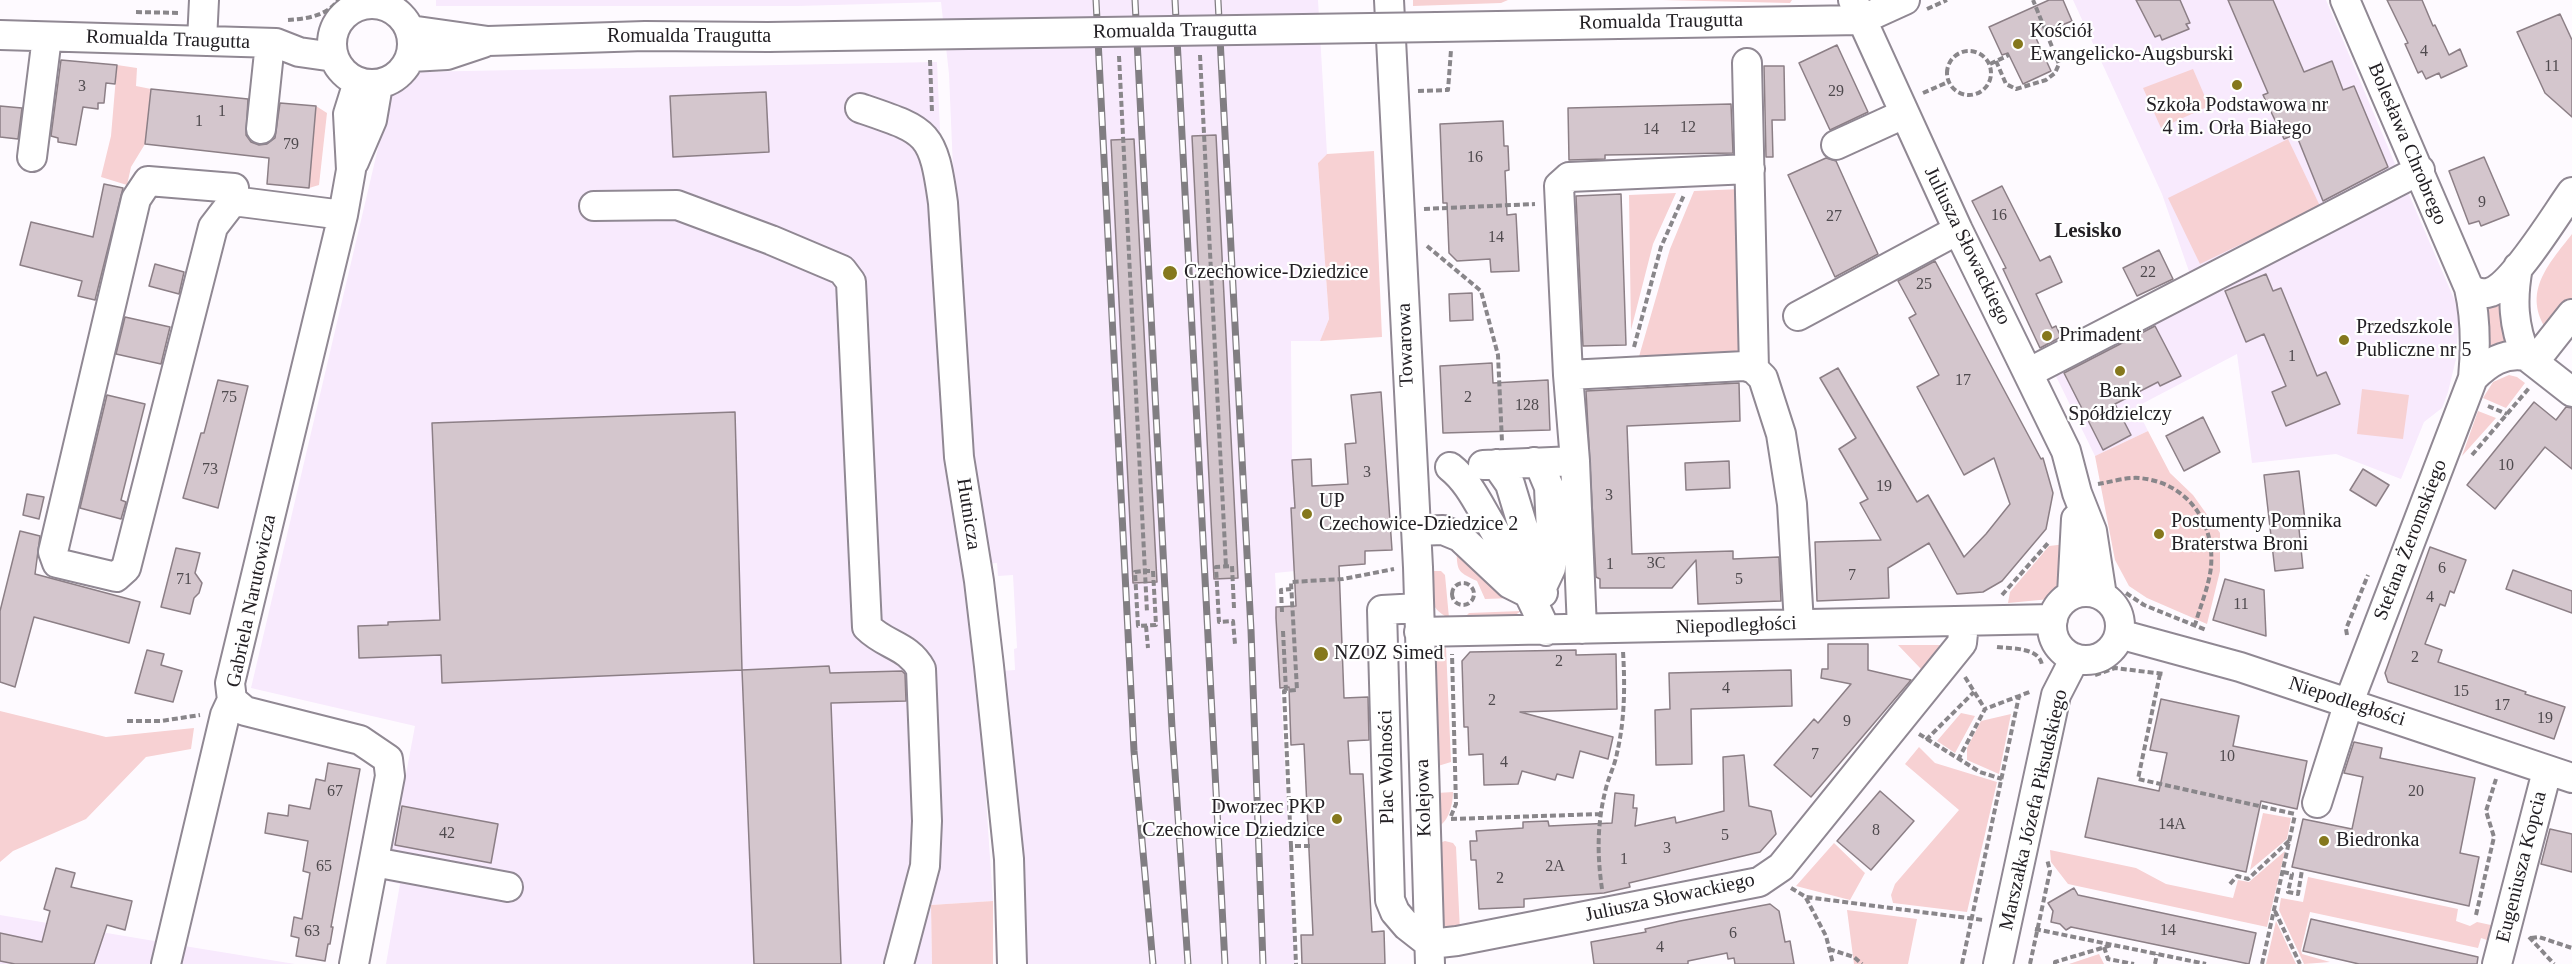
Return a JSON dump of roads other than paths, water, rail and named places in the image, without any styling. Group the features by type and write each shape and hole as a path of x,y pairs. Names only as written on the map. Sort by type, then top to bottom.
{"street":[{"path":"202,41 204,0"},
{"name":"Towarowa","path":"1389,0 1419,620"},
{"path":"1857,10 1905,0"},
{"name":"Bolesława Chrobrego","path":"2345,0 2469,288 2475,335 2473,378"},
{"path":"364,2 396,11 410,44 398,75 368,84 347,76 339,68 332,47 335,29 348,12 364,2"},
{"name":"Romualda Traugutta","path":"410,44 645,36 1444,35 1581,11 1857,10"},
{"name":"Juliusza Słowackiego","path":"1857,10 1912,105 1958,230 2066,451 2092,487 2092,531 2111,591"},
{"path":"261,129 273,43 300,34 335,29"},
{"name":"Romualda Traugutta","path":"0,35 273,43 299,52 334,57"},
{"path":"32,158 47,37"},
{"path":"1747,63 1754,369"},
{"name":"Gabriela Narutowicza","path":"354,964 390,776 388,759 360,740 245,711 232,700 230,682 343,215 351,170 348,114 368,84"},
{"path":"1836,145 1912,105"},
{"name":"Hutnicza","path":"860,108 902,122 918,130 933,149 944,203 959,457 979,580 1009,859 1012,964"},
{"path":"1582,629 1559,186 1569,177 1749,169"},
{"path":"2028,373 2420,170"},
{"path":"148,180 234,188 233,201 213,227 126,568 116,577 57,563 53,552 136,199 148,180"},
{"path":"2469,288 2475,292 2490,292 2498,288 2518,267 2572,192"},
{"path":"233,201 343,215"},
{"path":"594,206 677,206 771,240 842,270 851,282 867,627 878,637 914,656 921,669 927,821 925,866 899,964"},
{"path":"1798,316 1958,230"},
{"path":"2518,267 2513,302 2520,343 2530,359 2572,392"},
{"path":"2530,359 2572,314"},
{"path":"2473,378 2500,358 2509,355 2530,359"},
{"path":"1568,375 1745,366 1754,369 1763,378 1781,434 1792,504 1799,624"},
{"name":"Stefana Żeromskiego","path":"2316,803 2349,702 2473,378"},
{"path":"1412,469 1450,467 1499,454 1534,462 1575,461"},
{"path":"1499,454 1510,484 1536,591"},
{"path":"1534,462 1546,477 1550,504 1551,568 1536,591"},
{"path":"1450,467 1471,491 1546,608 1546,631"},
{"name":"Juliusza Słowackiego","path":"2073,594 2092,487"},
{"path":"1416,531 1452,532 1510,584 1536,591"},
{"path":"2111,591 2112,604 2118,613 2120,623 2119,634 2107,653 2086,660 2082,668 2054,639 2053,619 2056,609 2073,594 2111,591"},
{"name":"Plac Wolności","path":"1419,620 1382,610 1388,848 1390,900 1395,912 1430,954"},
{"name":"Niepodległości","path":"1419,620 1546,631 1799,624 1959,640 2053,619"},
{"name":"Kolejowa","path":"1419,620 1430,954"},
{"name":"Niepodległości","path":"2119,634 2240,667 2559,774"},
{"name":"Juliusza Słowackiego","path":"1430,954 1457,941 1759,882 1781,867 1900,719 1959,640"},
{"name":"Marszałka Józefa Piłsudskiego","path":"1998,964 2056,695 2082,668"},
{"path":"166,964 213,721 225,715 232,700"},
{"name":"Eugeniusza Kopcia","path":"2498,964 2559,774"},
{"path":"374,862 508,886"}],"railway":[{"path":"1096,0 1134,751 1153,964"},
{"path":"1135,0 1172,728 1188,964"},
{"path":"1175,0 1225,964"},
{"path":"1218,0 1251,630 1263,964"}],"place":[{"name":"Kościół Ewangelicko-Augsburski","path":"2018,44"},
{"name":"Szkoła Podstawowa nr 4 im. Orła Białego","path":"2237,85"},
{"name":"Czechowice-Dziedzice","path":"1170,273"},
{"name":"Primadent","path":"2047,336"},
{"name":"Przedszkole Publiczne nr 5","path":"2344,340"},
{"name":"Bank Spółdzielczy","path":"2120,371"},
{"name":"UP Czechowice-Dziedzice 2","path":"1307,514"},
{"name":"Postumenty Pomnika Braterstwa Broni","path":"2159,534"},
{"name":"NZOZ Simed","path":"1321,654"},
{"name":"Dworzec PKP Czechowice Dziedzice","path":"1337,819"},
{"name":"Biedronka","path":"2324,841"}],"district":[{"name":"Lesisko","path":"2088,232"}]}
